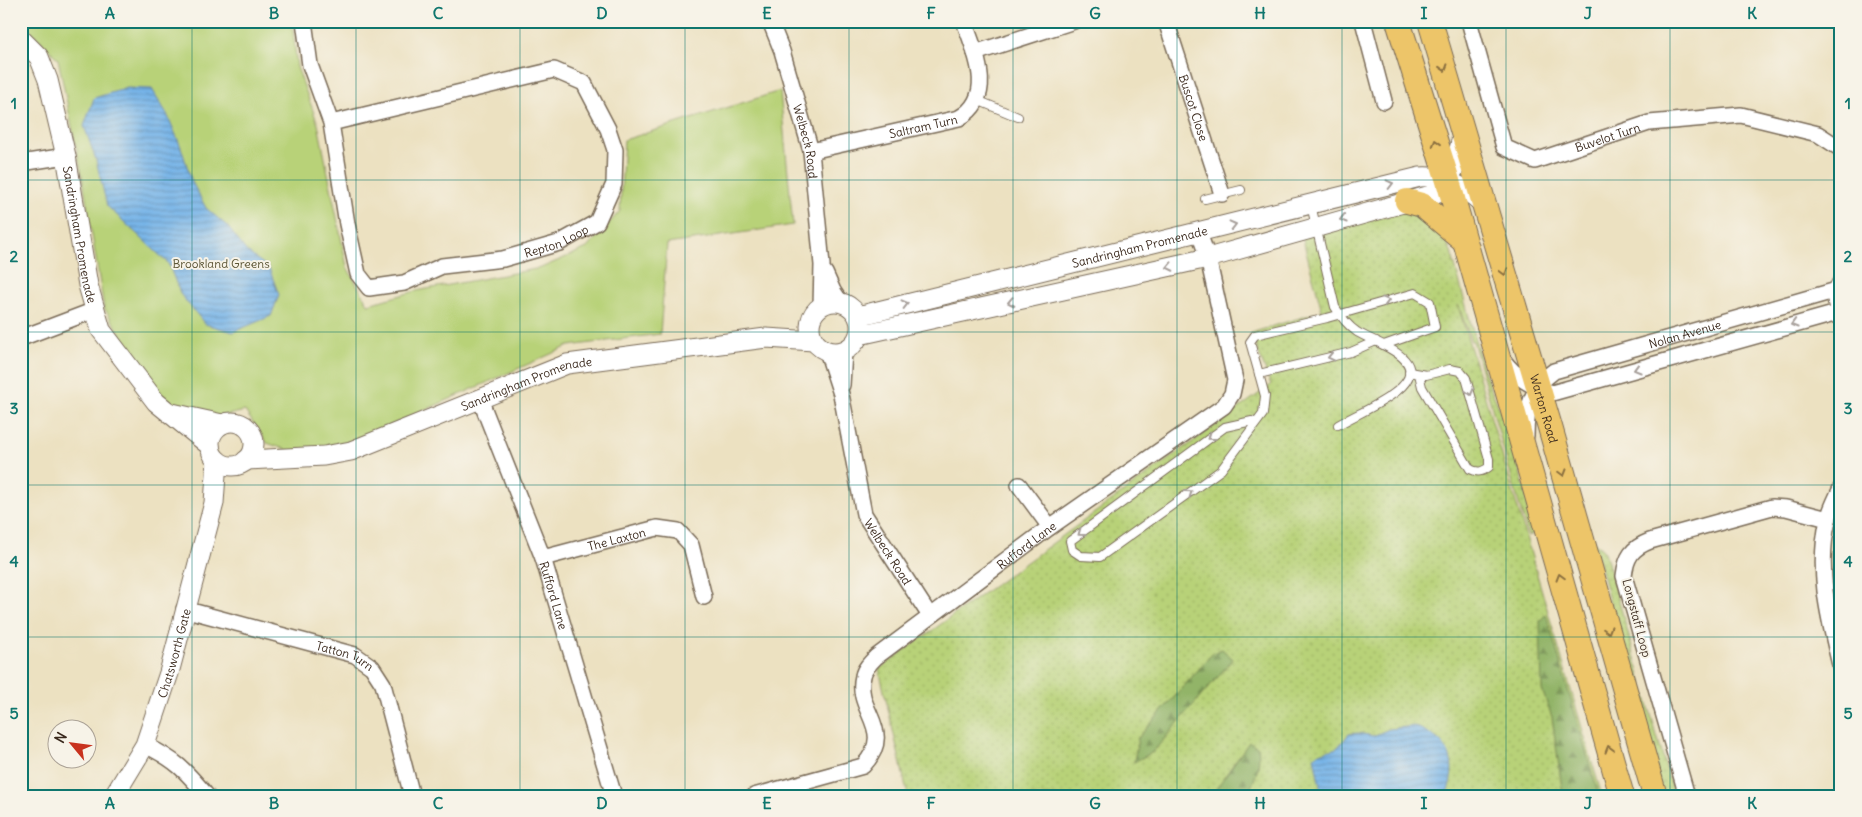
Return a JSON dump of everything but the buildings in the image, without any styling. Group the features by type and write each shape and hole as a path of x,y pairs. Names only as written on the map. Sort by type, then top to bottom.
{"main road":[{"path":"1398,21 1448,180 1622,796"},
{"name":"Warton Road","path":"1430,21 1655,796"},
{"path":"1407,201 1422,205 1464,240"}],"street":[{"name":"Repton Loop","path":"304,21 310,64 331,123 347,224 358,274 368,288 404,283 442,266 503,260 559,243 598,222 614,184 614,150 608,129 584,83 554,70 331,123"},
{"name":"Welbeck Road","path":"770,21 782,50 811,151 822,265 816,314"},
{"path":"964,21 981,76 981,89 977,100"},
{"path":"975,53 1074,21"},
{"name":"Buscot Close","path":"1166,21 1222,194"},
{"path":"1363,21 1384,101"},
{"name":"Buvelot Turn","path":"1469,21 1504,147 1535,161 1649,123 1741,115 1818,134 1841,150"},
{"name":"Sandringham Promenade","path":"21,39 39,57 48,80 66,156 88,285 102,330 156,402 171,413 213,453"},
{"name":"Saltram Turn","path":"811,151 959,118 970,112 977,100"},
{"path":"1463,132 1455,167 1448,180 1466,188 1484,204"},
{"path":"21,163 66,156"},
{"name":"Sandringham Promenade","path":"858,316 1420,177 1433,176 1448,180 1442,192 1208,258 859,335"},
{"name":"Rufford Lane","path":"754,796 863,766 874,753 878,741 861,687 863,674 876,657 1050,528 1224,406 1232,394 1235,380 1208,258 1199,233"},
{"name":"Welbeck Road","path":"822,265 833,291 841,303"},
{"path":"1839,287 1837,301 1841,311"},
{"name":"Nolan Avenue","path":"1526,458 1527,409 1538,388 1548,375 1563,368 1839,287"},
{"path":"841,303 853,310 858,316 859,335 851,347 829,347 811,334 816,314 827,304 841,303"},
{"path":"21,338 95,310"},
{"name":"Nolan Avenue","path":"1495,350 1513,374 1538,388 1552,393 1841,311"},
{"name":"Sandringham Promenade","path":"766,338 816,314"},
{"name":"Sandringham Promenade","path":"240,463 324,456 352,451 566,364 766,338 829,347"},
{"name":"Welbeck Road","path":"829,347 841,394 864,514 930,616"},
{"name":"Rufford Lane","path":"480,399 543,558 614,796"},
{"name":"Sandringham Promenade","path":"171,413 222,424"},
{"path":"249,431 252,436 253,449 240,463 228,466 213,453 212,433 222,424 237,422 294,457"},
{"name":"Chatsworth Gate","path":"114,796 144,745 169,673 184,609 214,503 213,453"},
{"name":"Chatsworth Gate","path":"214,503 240,463"},
{"path":"1019,485 1050,528"},
{"path":"1841,488 1828,519 1821,564 1828,617 1838,649 1841,669"},
{"name":"Longstaff Loop","path":"1687,796 1624,576 1628,557 1632,550 1650,541 1772,507 1786,508 1828,519"},
{"name":"The Laxton","path":"543,558 657,528 678,531 691,545 704,597"},
{"name":"Tatton Turn","path":"184,609 355,655 372,667 383,684 412,796"},
{"path":"144,745 182,766 207,796"}],"lane":[{"path":"977,100 1018,117"},
{"path":"1205,199 1241,190"},
{"path":"1311,205 1335,307 1343,321 1403,358 1408,364 1410,372 1406,382 1397,391 1338,425"},
{"path":"1256,423 1252,421 1225,427 1070,541 1072,550 1081,556 1096,558 1106,554 1221,470 1263,414 1265,396 1250,342 1251,338 1415,293 1430,302 1435,327 1384,345"},
{"path":"1258,374 1351,352 1376,341"},
{"path":"1410,372 1419,374 1426,376 1450,368 1460,370 1466,378 1489,459 1489,466 1483,471 1476,472 1470,469 1422,388 1419,374"}],"green space":[{"name":"Brookland Greens","path":"21,21 292,21 297,67 318,124 347,267 368,304 416,291 541,268 587,248 620,211 624,140 780,91 793,225 667,244 660,334 569,346 358,440 296,453 267,443 245,411 205,420 162,397 104,308 83,180 58,59"},
{"path":"1411,210 1445,239 1451,251 1480,357 1489,385 1506,423 1537,532 1528,536 1473,341 1471,341 1458,305 1602,796 908,796 879,669 1271,385 1251,333 1322,311 1302,236"},
{"path":"1593,541 1605,552 1674,796 1662,796"},
{"path":"1546,614 1599,796 1563,796 1552,717 1542,690 1540,621"},
{"path":"1222,649 1233,659 1153,752 1134,762 1138,738 1213,653"},
{"path":"1249,742 1258,747 1259,760 1255,778 1247,796 1211,796"}],"water":[{"path":"127,88 152,89 167,114 181,147 192,182 206,208 227,226 247,252 269,268 279,295 271,316 233,332 205,324 181,295 168,263 107,206 96,160 84,126 94,98"},
{"path":"1414,726 1436,738 1448,753 1452,772 1446,796 1322,796 1314,757 1319,753 1337,748 1349,734 1358,733 1373,736 1389,729"}]}
